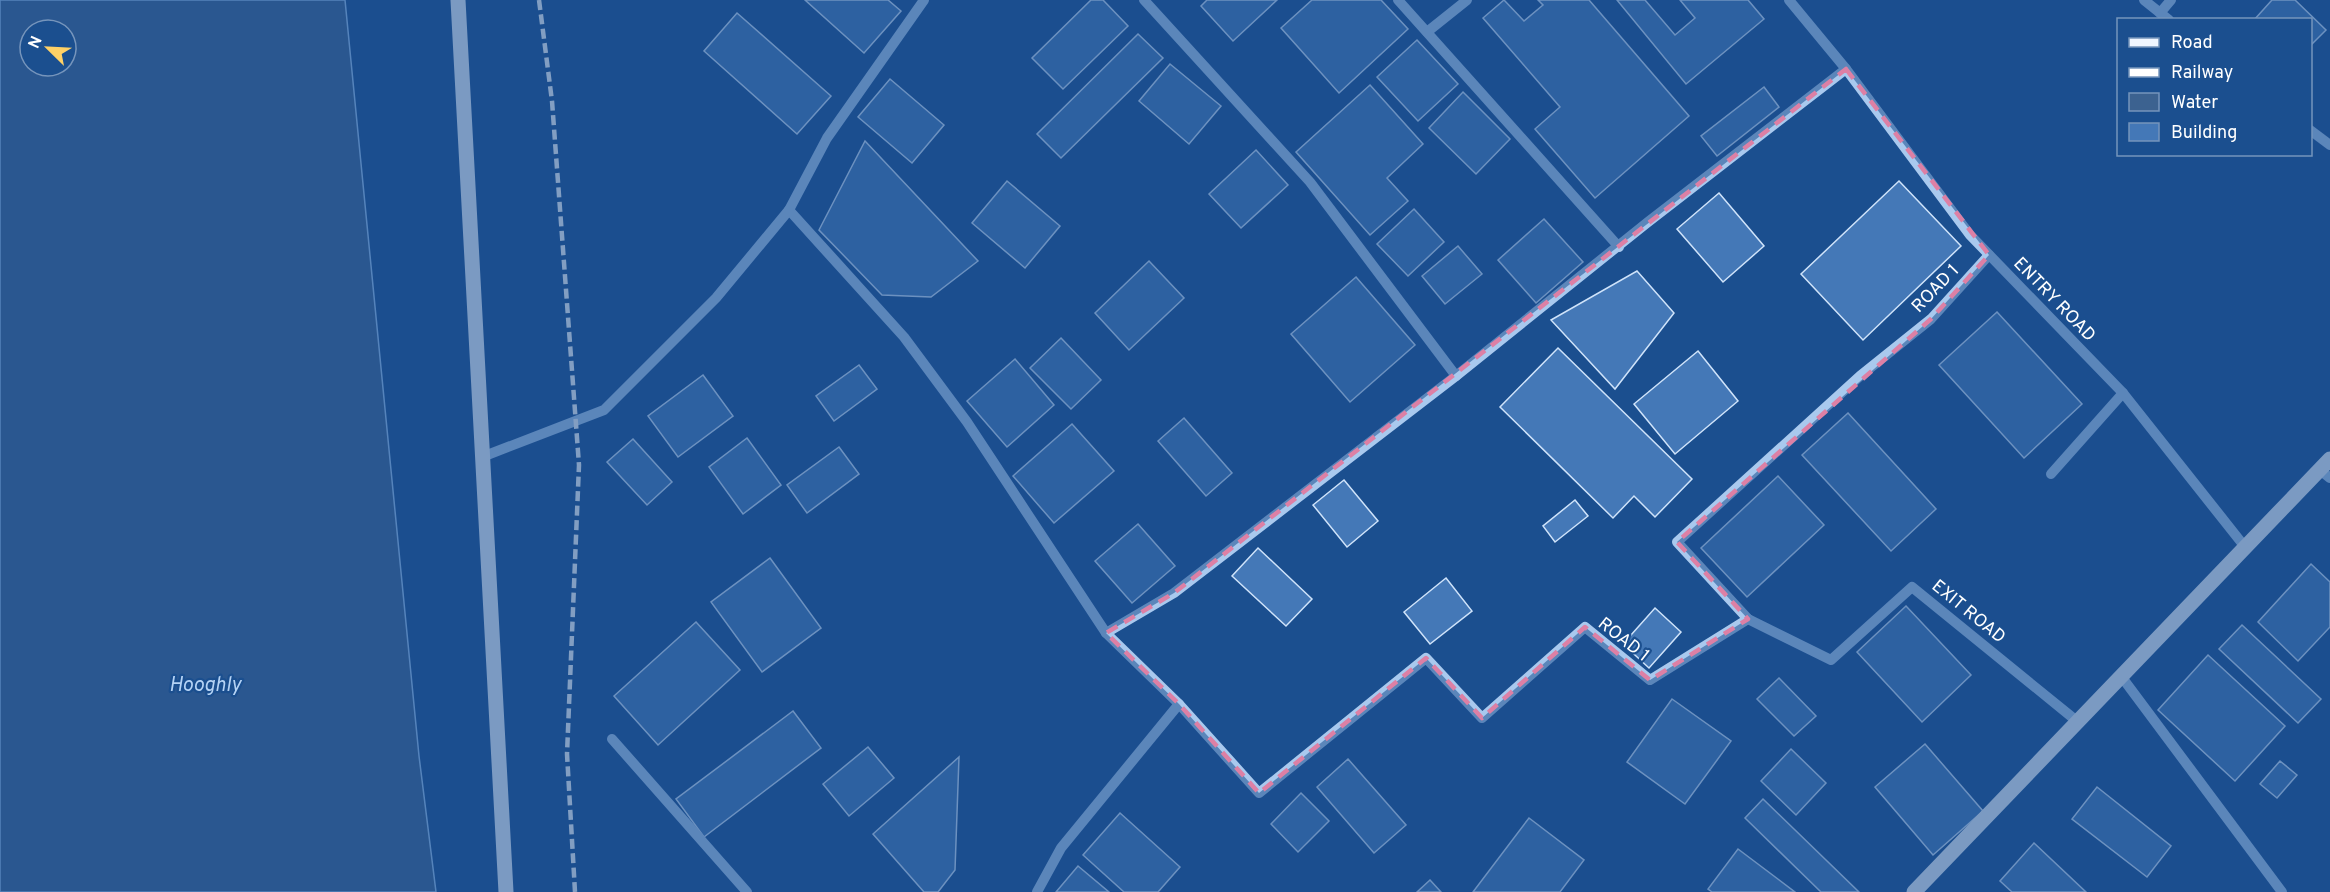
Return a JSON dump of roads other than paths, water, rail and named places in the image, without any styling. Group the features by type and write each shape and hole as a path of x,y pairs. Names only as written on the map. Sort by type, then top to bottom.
{"main road":[{"path":"458,0 506,892"},
{"path":"1914,892 2121,676 2327,469"}],"street":[{"path":"482,456 604,410 717,298 789,210 827,138 924,0"},
{"path":"1144,0 1310,182 1456,376"},
{"path":"1398,0 1619,247"},
{"path":"1427,32 1467,0"},
{"name":"ENTRY ROAD","path":"1790,0 1846,69 1970,235 2122,393 2246,548"},
{"path":"2144,0 2165,16 2171,0"},
{"path":"1106,633 1174,594 1456,376 1846,69"},
{"path":"2312,132 2330,145"},
{"name":"ROAD 1","path":"789,210 904,337 967,422 1106,633 1179,704 1259,793 1426,658 1482,718 1585,627 1650,681 1748,620 1677,542 1860,376 1930,319 1989,255"},
{"path":"2051,474 2122,393"},
{"name":"EXIT ROAD","path":"1748,620 1831,660 1912,587 2078,722"},
{"path":"2121,676 2282,892"},
{"path":"1037,892 1061,848 1179,704"},
{"path":"612,740 747,892"}],"water":[{"name":"Hooghly","path":"0,0 345,0 419,756 436,892 0,892"}],"railway":[{"path":"539,0 552,101 579,465 567,754 575,892"}]}
